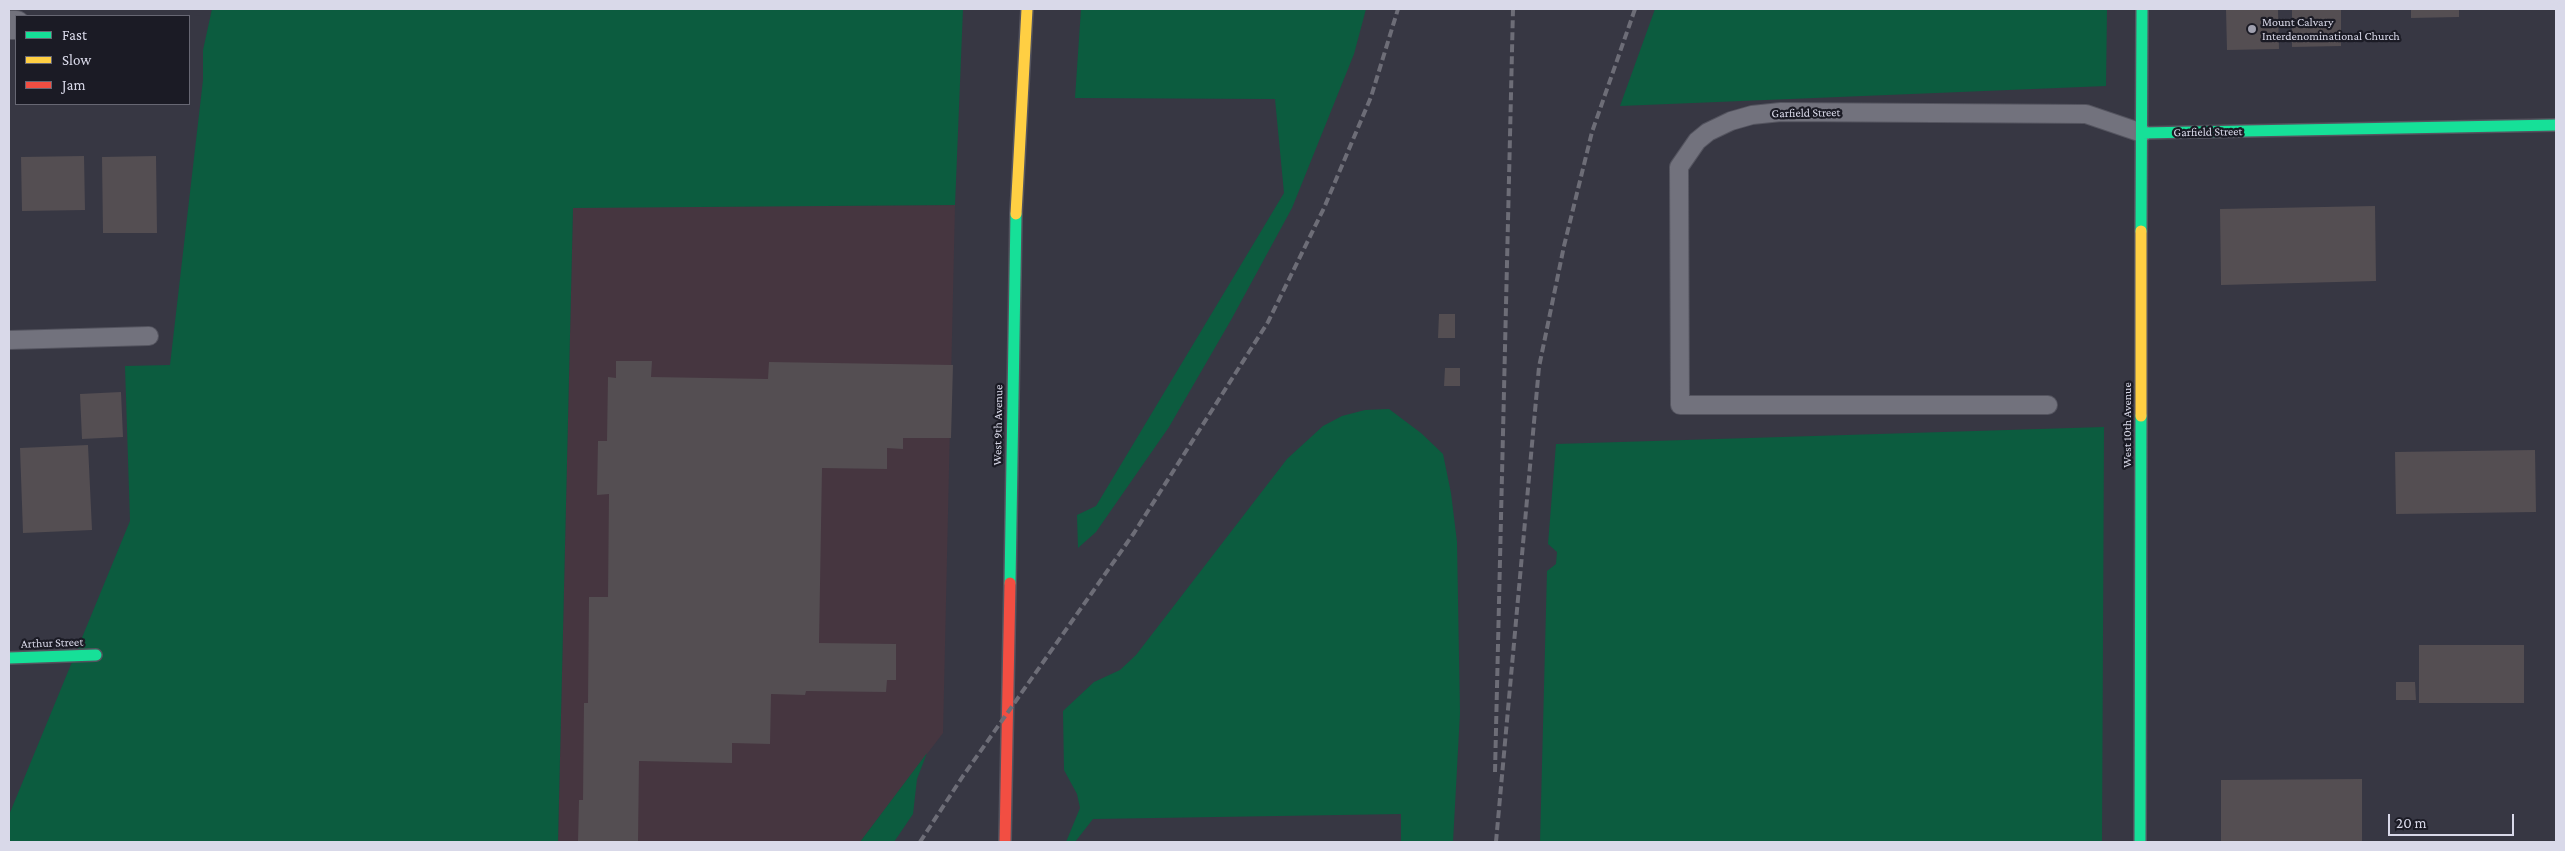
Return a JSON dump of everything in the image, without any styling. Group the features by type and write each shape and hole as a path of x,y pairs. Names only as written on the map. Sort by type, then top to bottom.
{"street":[{"name":"West 9th Avenue","path":"1005,842 1017,184 1027,9"},
{"name":"West 10th Avenue","path":"2140,842 2142,9"},
{"name":"Garfield Street","path":"2142,133 2556,125"},
{"name":"Arthur Street","path":"9,658 96,655"}],"lane":[{"name":"Garfield Street","path":"2048,405 1680,405 1679,167 1698,141 1708,132 1731,121 1752,115 1781,112 2086,114 2142,133"},
{"path":"9,340 149,336"}],"shaded area":[{"path":"955,205 943,733 860,842 558,842 573,207"}],"green space":[{"path":"212,9 963,9 955,205 573,208 558,842 9,842 9,815 130,521 125,366 170,365 203,80 203,50"},
{"path":"1081,9 1366,9 1354,54 1292,208 1231,320 1169,427 1096,532 1078,548 1077,515 1096,506 1284,193 1275,99 1075,98"},
{"path":"1655,9 2107,9 2106,86 1620,106"},
{"path":"1389,409 1421,433 1443,454 1451,493 1457,542 1460,713 1453,842 1401,842 1401,814 1093,819 1075,842 1066,842 1080,808 1077,794 1064,770 1063,711 1094,682 1120,670 1136,655 1287,459 1323,426 1342,416 1365,410"},
{"path":"2104,427 2102,842 1540,842 1547,571 1556,564 1557,552 1548,544 1556,444"},
{"path":"927,753 917,779 913,814 894,842 860,842"}],"building":[{"name":"Mount Calvary Interdenominational Church","path":"2226,9 2278,9 2279,49 2227,50"},
{"path":"2292,9 2341,9 2341,46 2292,47"},
{"path":"2411,9 2459,9 2459,17 2411,18"},
{"path":"84,156 85,210 22,211 21,157"},
{"path":"156,156 157,233 103,233 102,157"},
{"path":"2375,206 2376,281 2221,285 2220,209"},
{"path":"1439,314 1455,314 1455,338 1438,338"},
{"path":"616,361 652,361 651,377 768,379 769,362 953,365 951,438 903,438 903,449 887,448 887,469 822,468 819,643 896,644 896,680 887,680 886,692 806,691 805,695 771,694 770,744 732,743 732,763 639,761 638,842 578,842 579,800 583,800 584,703 588,703 589,597 608,597 609,494 597,495 598,441 607,441 608,377 616,378"},
{"path":"1445,368 1460,368 1460,386 1444,386"},
{"path":"121,392 123,437 82,439 80,394"},
{"path":"88,445 92,530 23,533 20,448"},
{"path":"2535,450 2536,512 2396,514 2395,452"},
{"path":"2419,645 2524,645 2524,703 2419,703"},
{"path":"2396,682 2415,682 2416,700 2396,700"},
{"path":"2362,779 2362,842 2221,842 2221,780"}],"railway":[{"path":"920,842 963,776 1134,533 1268,322 1324,208 1371,97 1398,9"},
{"path":"1495,772 1513,9"},
{"path":"1496,842 1539,367 1564,246 1592,132 1635,9"}],"traffic: fast":[{"path":"2141,231 2142,9"},
{"path":"2142,133 2556,125"},
{"path":"1010,583 1016,214"},
{"path":"2140,842 2141,416"},
{"path":"9,658 96,655"}],"traffic: slow":[{"path":"1016,214 1027,9"},
{"path":"2141,231 2141,416"}],"traffic: jam":[{"path":"1005,842 1010,583"}],"place":[{"name":"Mount Calvary Interdenominational Church","path":"2252,29"}]}
